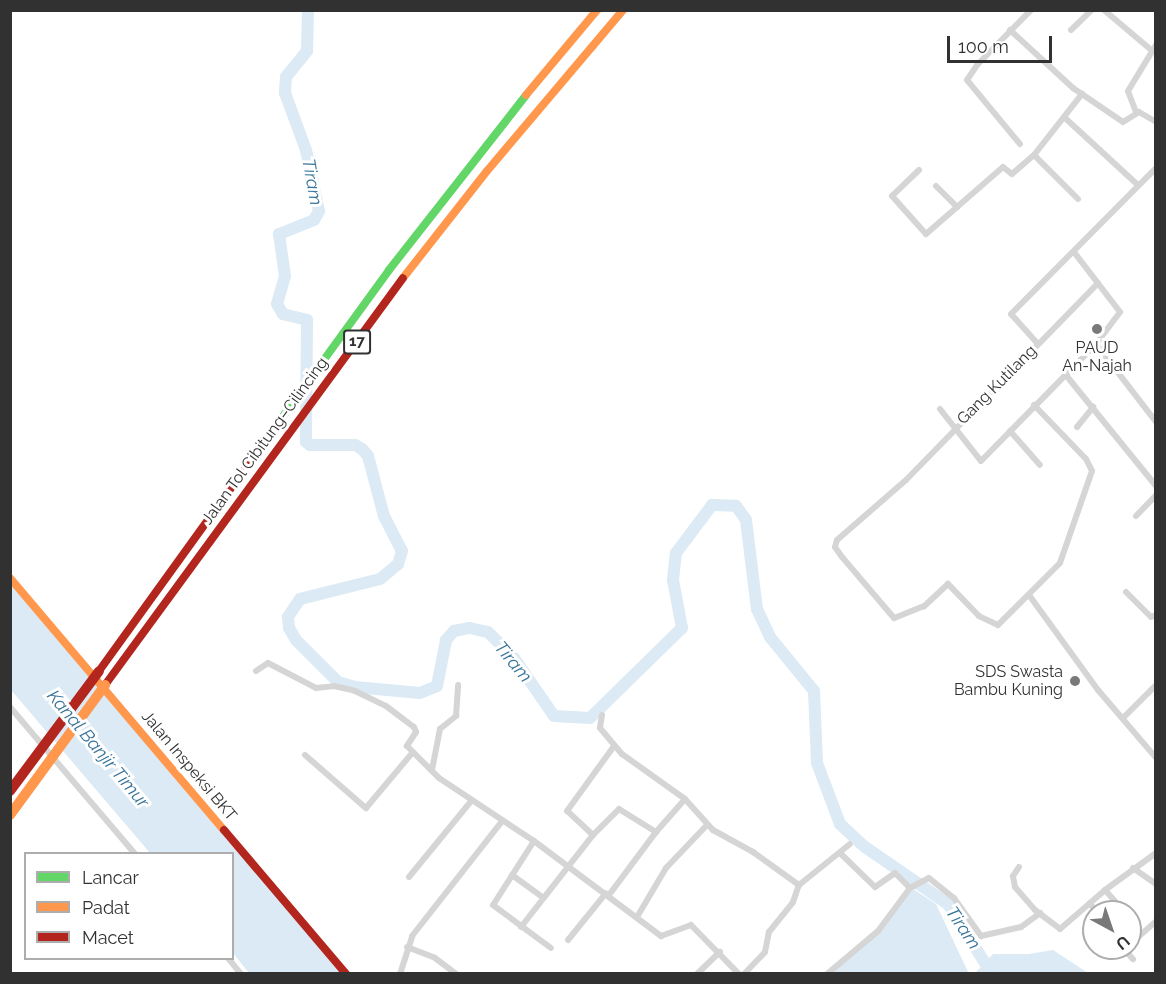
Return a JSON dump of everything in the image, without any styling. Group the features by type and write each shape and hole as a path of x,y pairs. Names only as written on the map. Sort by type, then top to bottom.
{"main road":[{"name":"Jalan Tol Cibitung–Cilincing","path":"10,791 389,270 474,158 597,10"},
{"name":"Jalan Tol Cibitung–Cilincing","path":"10,815 401,281 487,171 623,10"},
{"name":"Jalan Inspeksi BKT","path":"10,578 346,974"}],"street":[{"path":"1020,144 967,80 1010,30 1031,10"},
{"path":"1071,30 1092,10"},
{"path":"1104,10 1153,47 1128,92 1136,112 1155,122"},
{"path":"1010,30 1082,94 1123,122 1136,112"},
{"path":"919,170 892,196 925,234 1003,167 1012,174 1035,155 1082,94"},
{"path":"1064,117 1138,185"},
{"path":"1035,155 1078,199"},
{"path":"1038,344 1011,315 1155,168"},
{"path":"936,186 957,207"},
{"path":"940,409 980,461 1096,345 1120,312 1074,252"},
{"name":"Gang Kutilang","path":"1029,595 995,625 979,616 946,584 924,606 894,618 836,545 1098,283"},
{"path":"1096,345 1155,422"},
{"path":"1065,374 1155,486"},
{"path":"1034,405 1086,459 1092,471 1062,559 1029,595 1098,690 1155,758"},
{"path":"1077,427 1093,407"},
{"path":"1010,431 1040,465"},
{"path":"1136,516 1155,495"},
{"path":"1126,592 1151,617 1155,615"},
{"path":"256,671 268,663 316,688 334,686 362,693 414,727 416,732 406,744 412,752 472,800 534,841 663,936 689,923 720,952 739,974"},
{"path":"432,770 440,729 456,716 459,685"},
{"path":"1123,718 1155,685"},
{"path":"10,707 133,852"},
{"path":"602,715 600,728 614,746 686,799 707,825 799,885"},
{"path":"593,835 567,811 614,746"},
{"path":"305,755 366,808 412,752"},
{"path":"568,940 608,894 656,832 686,799"},
{"path":"409,877 472,800"},
{"path":"521,927 593,835 619,809 656,832"},
{"path":"400,974 407,948 422,921 503,820"},
{"path":"638,917 666,868 707,825"},
{"path":"534,841 493,905 550,948"},
{"path":"744,974 765,952 769,932 794,902 799,885 850,844"},
{"path":"840,853 875,887 895,873 911,886"},
{"path":"1093,900 1155,853"},
{"path":"1019,867 1013,883 1040,913 1062,929 1082,910"},
{"path":"1133,868 1155,884"},
{"path":"512,875 544,898"},
{"path":"827,974 878,931 911,886 921,881 932,878 950,893 981,936 1026,925 1040,913"},
{"path":"1105,890 1114,900"},
{"path":"1142,933 1155,921"},
{"path":"407,948 435,958 456,974"},
{"path":"697,974 720,952"},
{"path":"230,960 241,974"}],"water":[{"name":"Kanal Banjir Timur","path":"10,584 340,973 249,973 234,954 234,852 149,852 11,690"},
{"path":"913,889 936,904 969,974 831,974 863,946"},
{"path":"1053,950 1088,973 975,973 993,954 1029,954"}],"waterway":[{"name":"Tiram","path":"308,10 307,51 286,77 285,93 306,150 319,211 314,220 279,234 285,276 277,304 283,314 307,320 306,442 310,445 355,445 362,449 368,456 384,516 402,551 398,564 380,579 300,599 288,617 289,628 296,640 338,682 355,687 420,693 437,686 446,640 454,631 470,628 488,632 514,658 554,716 590,718 682,628 673,580 676,553 712,505 736,506 746,520 757,609 770,637 814,691 817,763 840,824 865,847 948,904 990,971"}],"traffic: fast":[{"path":"270,434 389,270 526,95"}],"traffic: slow":[{"path":"526,95 597,10"},
{"path":"403,278 487,171 623,10"},
{"path":"10,578 224,830"},
{"path":"10,815 105,685"}],"traffic: jam":[{"path":"105,685 403,278"},
{"path":"99,671 270,434"},
{"path":"10,791 99,671"},
{"path":"224,830 346,974"}],"place":[{"name":"PAUD An-Najah","path":"1097,329"},
{"name":"SDS Swasta Bambu Kuning","path":"1075,681"}]}
